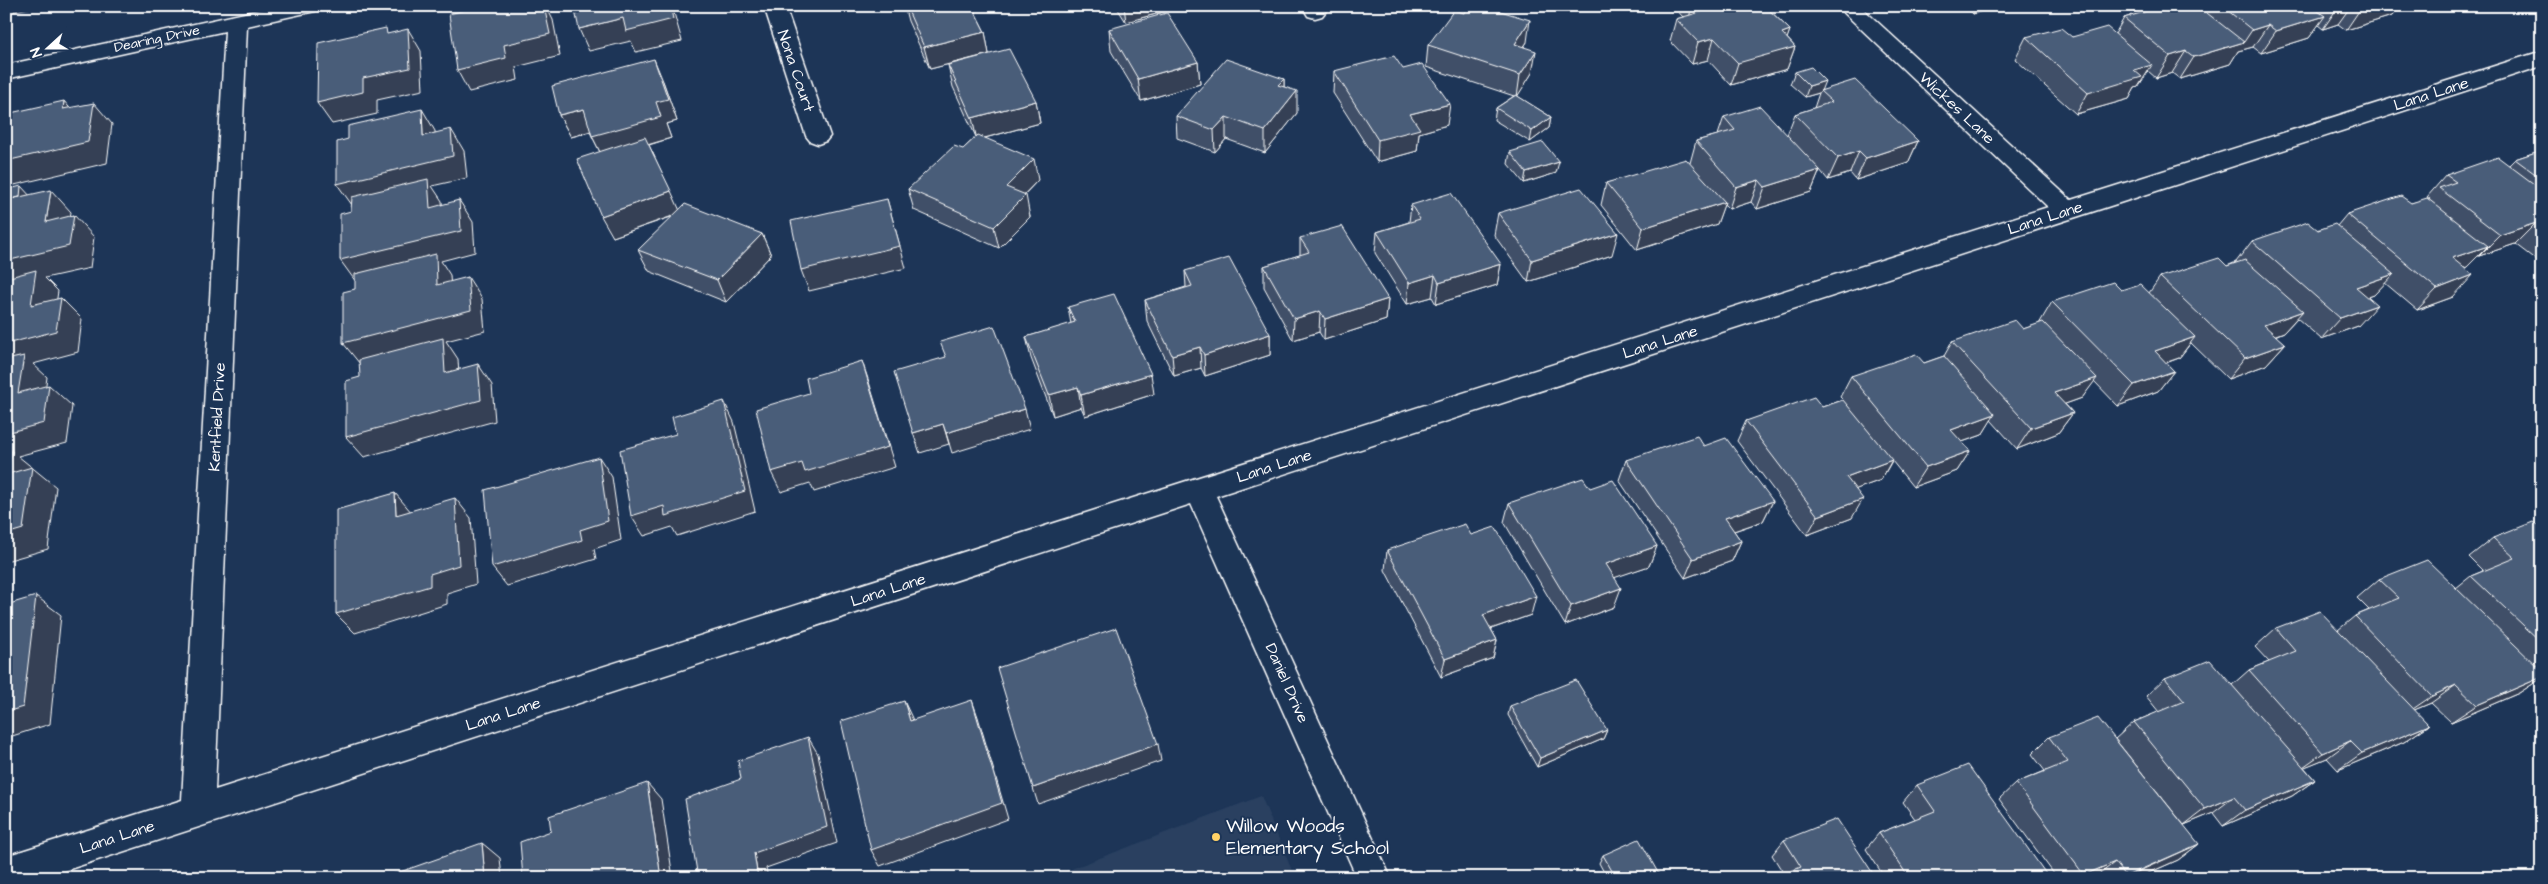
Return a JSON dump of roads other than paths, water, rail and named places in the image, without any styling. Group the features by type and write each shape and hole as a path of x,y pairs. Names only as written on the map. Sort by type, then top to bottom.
{"street":[{"name":"Dearing Drive","path":"6,72 308,6"},
{"name":"Nona Court","path":"774,6 818,136"},
{"name":"Wickes Lane","path":"1847,6 2067,210"},
{"name":"Kentfield Drive","path":"198,812 236,22"},
{"name":"Lana Lane","path":"6,873 2542,58"},
{"name":"Daniel Drive","path":"1200,490 1374,878"}],"place":[{"name":"Willow Woods Elementary School","path":"1216,837"}]}
